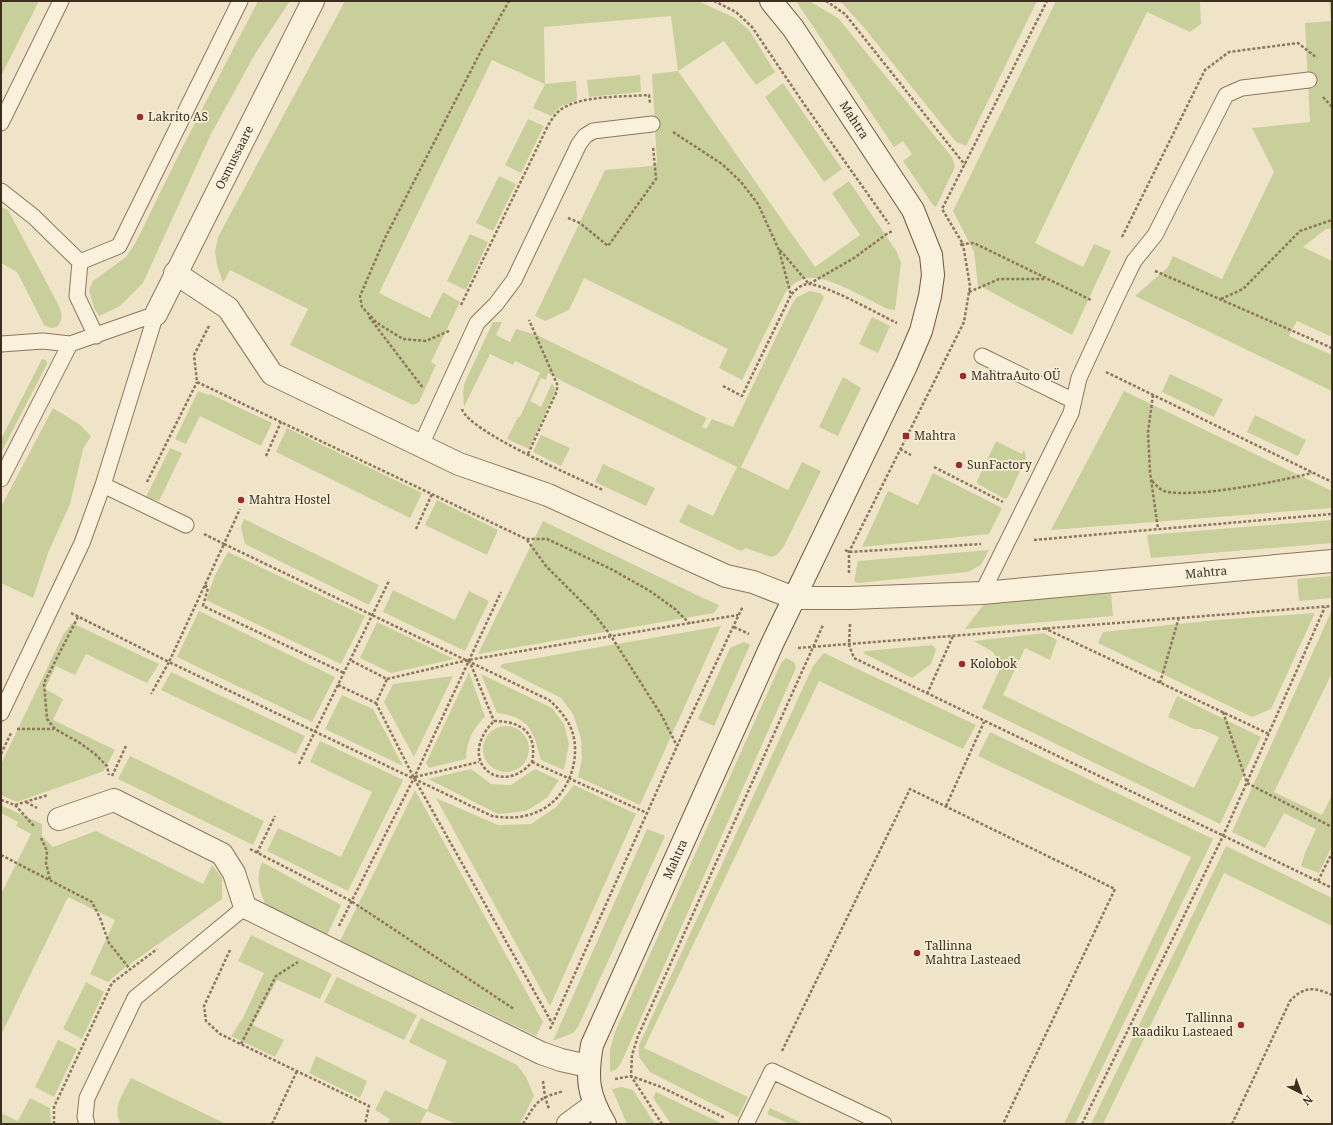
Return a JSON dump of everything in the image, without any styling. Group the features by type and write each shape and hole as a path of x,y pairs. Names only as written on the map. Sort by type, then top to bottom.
{"street":[{"name":"Osmussaare","path":"156,314 175,273 313,1"},
{"name":"Mahtra","path":"605,1124 594,1105 589,1085 588,1066 592,1045 794,598 906,366 921,331 933,275 931,255 913,210 793,28 771,1"},
{"path":"175,273 228,308 272,374 459,464 548,495 726,576 753,582 794,598"},
{"name":"Mahtra","path":"794,598 982,593 1332,561"},
{"path":"59,819 114,800 222,854 234,873 245,907 541,1053 588,1066"},
{"path":"568,1124 594,1105"}],"lane":[{"path":"1,123 60,1"},
{"path":"80,262 119,246 240,1"},
{"path":"982,593 1071,413 1079,378 1134,261 1155,235 1226,95 1242,88 1308,80"},
{"path":"421,445 477,323 496,304 514,280 578,144 585,136 594,131 652,124"},
{"path":"1,191 34,217 80,262"},
{"path":"80,262 77,296 96,336"},
{"path":"1,344 43,342 70,344 156,314"},
{"path":"1,713 82,543 103,485 156,314"},
{"path":"1,479 70,344"},
{"path":"982,356 1074,401"},
{"path":"103,485 186,525"},
{"path":"87,1124 85,1117 87,1098 135,998 245,907"},
{"path":"746,1124 772,1071 884,1124"}],"path":[{"path":"434,416 424,390 362,307 360,296 386,238 482,49 509,1"},
{"path":"714,1 736,12 752,27 804,104 895,232 888,233 854,258 809,284 796,289 791,295 742,396 723,386"},
{"path":"826,1 845,14 965,165"},
{"path":"849,575 849,552 964,322 970,286 962,245 942,209 1047,1"},
{"path":"652,124 668,129 698,146 722,164 741,182 758,204 779,250 791,295"},
{"path":"548,208 580,223 608,246 656,179 654,172"},
{"path":"1220,299 1243,289 1300,231 1332,220"},
{"path":"962,245 974,243 1044,279 1092,301"},
{"path":"779,250 809,284 829,291 897,323"},
{"path":"1134,261 1332,348"},
{"path":"969,292 999,279 1044,279"},
{"path":"137,502 196,382 194,355 221,304"},
{"path":"362,307 377,323 403,339 426,340 450,330"},
{"path":"528,454 557,391 557,384 529,320"},
{"path":"1104,371 1332,482"},
{"path":"196,382 526,539 547,539 611,569 650,591 675,608 690,624"},
{"path":"1153,396 1148,432 1150,472 1158,529"},
{"path":"460,402 463,413 507,444 607,492"},
{"path":"266,456 281,422"},
{"path":"900,450 910,455"},
{"path":"934,467 1007,504"},
{"path":"1152,481 1163,491 1183,493 1283,480 1313,473"},
{"path":"416,529 432,494"},
{"path":"151,694 169,662 240,509"},
{"path":"849,552 1007,542 1332,514"},
{"path":"526,539 546,566 595,615 611,636 662,716 677,747"},
{"path":"53,604 169,662 414,778 481,812 504,818 524,816 543,809 558,796 569,779 574,764 575,747 570,726 558,708 549,700 538,693 224,544"},
{"path":"299,764 389,581"},
{"path":"205,585 208,588 203,606 344,673"},
{"path":"328,948 414,778 501,592"},
{"path":"549,1110 545,1097 541,1053 552,1023 677,747 745,602"},
{"path":"812,646 849,645 1179,617 1332,606"},
{"path":"1082,1124 1223,836 1325,607"},
{"path":"350,660 388,679 468,660 739,615"},
{"path":"78,617 44,683 47,719 54,729 80,743 95,754 107,766 110,780 126,746"},
{"path":"1160,683 1179,617"},
{"path":"850,620 849,645 854,658 984,722 1332,888"},
{"path":"662,1124 631,1076 632,1055 638,1036 821,625 827,623"},
{"path":"844,623 850,624"},
{"path":"734,627 755,637"},
{"path":"1044,628 1269,734"},
{"path":"927,694 953,636"},
{"path":"468,660 494,721"},
{"path":"376,703 388,679"},
{"path":"338,685 376,703 414,778 552,1023"},
{"path":"1223,712 1247,783 1332,827"},
{"path":"494,721 506,721 524,728 530,735 533,743 532,762 519,774 511,777 494,775 479,762 477,753 479,744 483,734 494,721"},
{"path":"946,806 984,722"},
{"path":"13,729 54,729"},
{"path":"414,778 479,762"},
{"path":"532,762 647,813"},
{"path":"772,1071 910,789 1114,889 1003,1124"},
{"path":"16,806 28,821 38,829"},
{"path":"257,853 275,816"},
{"path":"39,833 47,851 46,863 50,880"},
{"path":"1318,882 1332,853"},
{"path":"1,855 92,902 100,918 109,944 129,968"},
{"path":"351,901 516,1011"},
{"path":"232,946 204,1006 206,1021 220,1034 369,1106 365,1124"},
{"path":"241,1044 276,976 301,959"},
{"path":"1232,1124 1290,1001 1298,993 1307,989 1325,992 1332,995"},
{"path":"272,1124 297,1071"},
{"path":"538,1076 543,1081"},
{"path":"610,1080 631,1076 661,1088 729,1121"},
{"path":"523,1124 535,1105 545,1097 569,1090"}],"green space":[{"path":"1,1 39,1 1,76"},
{"path":"258,1 290,1 255,54 211,134 143,283 120,306 99,316 94,308 89,290 93,281 126,257 136,242 183,146"},
{"path":"345,1 698,1 735,18 749,30 775,72 756,85 724,41 678,71 671,16 544,27 545,84 492,60 379,293 430,318 443,292 460,302 431,362 436,365 419,402 413,405 290,345 308,309 230,270 223,283 217,265 215,252 218,237"},
{"path":"796,1 809,1 838,18 952,157 955,167 936,207 933,205 903,161 912,154 903,141 894,147"},
{"path":"838,1 1037,1 966,146 956,142 866,30 843,4"},
{"path":"1056,1 1200,1 1201,24 1190,32 1147,12 1035,243 1083,267 1094,244 1111,251 1072,335 978,285 974,252 953,211"},
{"path":"1329,1 1332,1 1332,229 1326,229 1303,247 1332,261 1332,337 1297,321 1289,336 1332,355 1332,391 1135,296 1168,267 1173,256 1222,279 1274,172 1252,128 1310,122 1305,23 1331,21"},
{"path":"678,71 815,267 860,235 832,193 849,181 897,252 901,263 895,310 888,309 829,281 819,278 807,278 799,281 790,287 785,293 742,380 719,368 728,349 584,278 569,310 545,321 535,316 605,170 651,166 657,163 652,74"},
{"path":"640,75 641,92 589,97 587,80"},
{"path":"576,81 577,100 560,107 551,116 533,108 545,84"},
{"path":"783,83 842,169 824,182 765,97"},
{"path":"528,119 544,126 521,173 505,165"},
{"path":"499,176 516,184 493,231 476,223"},
{"path":"1,207 8,210 58,304 62,316 57,327 51,328 44,325 17,272 1,263"},
{"path":"470,234 488,242 466,290 447,281"},
{"path":"810,291 820,293 824,297 741,467 788,490 802,462 821,471 784,546 777,555 771,557 746,548 741,551 679,522 688,504 713,516 737,467 548,373 546,380 541,378 530,401 541,407 552,383 556,390 529,449 507,439 518,417 520,417 540,373 515,361 513,365 490,354 464,407 463,391 465,382 493,322 502,322 496,335 510,342 516,329 537,335 707,418 702,427 706,429 712,419 733,427 792,304 797,297"},
{"path":"872,317 890,326 878,353 859,344"},
{"path":"42,359 46,360 47,364 1,453 1,439"},
{"path":"1170,374 1223,399 1214,417 1162,392"},
{"path":"843,377 861,388 838,436 819,427"},
{"path":"198,391 208,395 210,394 272,423 261,446 200,416 186,444 175,439"},
{"path":"1124,391 1332,491 1332,508 1051,530"},
{"path":"53,408 79,424 91,436 83,449 70,504 48,553 33,598 1,583 1,507"},
{"path":"1255,415 1306,440 1298,456 1247,432"},
{"path":"287,428 422,493 410,518 276,452"},
{"path":"541,435 570,448 561,466 533,452"},
{"path":"996,441 1022,454 1024,449 1026,458 1008,497 1005,499 978,484 977,481"},
{"path":"170,448 182,453 159,501 146,497"},
{"path":"603,464 655,488 646,506 595,482"},
{"path":"933,473 1002,508 989,534 862,547 888,491 918,505"},
{"path":"437,500 498,530 487,555 425,525"},
{"path":"244,519 379,585 369,605 245,544 241,527"},
{"path":"1332,520 1332,543 1151,558 1147,535"},
{"path":"543,521 719,605 714,613 478,654"},
{"path":"989,550 981,565 968,572 858,583 854,581 858,561"},
{"path":"228,552 365,616 341,664 206,600 215,575"},
{"path":"1332,576 1332,598 1299,601 1297,579"},
{"path":"393,590 455,620 469,591 489,601 465,651 383,612"},
{"path":"1111,593 1113,616 965,629 984,604"},
{"path":"199,611 335,677 312,722 177,657"},
{"path":"1331,612 1332,673 1274,792 1322,815 1332,795 1332,846 1319,873 1301,866 1316,829 1284,813 1265,848 1232,832"},
{"path":"1315,613 1271,709 1252,717 1098,643 1103,632 1216,620"},
{"path":"377,622 454,659 391,673 360,658"},
{"path":"72,623 159,664 147,683 86,654 75,675 56,666 45,689 63,699 53,720 115,750 104,771 17,802 1,795 1,764 63,635"},
{"path":"721,626 640,805 578,777 582,759 581,738 573,714 561,698 500,667 502,664"},
{"path":"1044,633 1057,640 1050,660 1025,648 1003,695 1194,788 1219,737 1201,729 1194,729 1168,717 1177,696 1261,737 1220,824 982,708 1001,667 993,652 974,641"},
{"path":"744,642 750,645 714,726 698,719 730,648"},
{"path":"932,645 936,649 931,664 912,678 863,653 865,651"},
{"path":"824,653 976,725 963,749 819,681 644,1048 748,1097 738,1117 650,1072 639,1057 639,1045 813,666"},
{"path":"786,658 794,662 796,668 622,1061 617,1069 610,1072 610,1050 615,1032 781,663"},
{"path":"171,672 305,736 296,754 161,690"},
{"path":"469,672 485,717 471,736 467,747 466,759 429,768 426,763"},
{"path":"481,674 552,708 564,724 569,744 564,770 541,760 532,733 523,722 517,718 497,713"},
{"path":"453,676 414,757 384,702 393,684"},
{"path":"342,695 373,709 403,766 325,729"},
{"path":"502,726 510,726 519,730 525,736 529,749 525,762 519,768 510,772 502,772 493,768 487,762 483,753 483,745 487,736 493,730"},
{"path":"990,732 1213,839 1075,1124 1064,1124 1191,857 978,756"},
{"path":"320,741 403,780 348,891 267,851 278,828 341,857 372,792 310,762"},
{"path":"130,756 264,821 253,845 118,779"},
{"path":"471,769 491,784 511,785 535,769 559,780 547,798 526,811 498,814 428,779"},
{"path":"574,785 636,814 550,1006 436,798 498,825 531,824 556,807"},
{"path":"415,790 543,1022 536,1036 340,941"},
{"path":"1,805 42,824 42,836 53,847 96,831 203,884 212,865 222,878 222,899 123,969 108,982 90,974 115,920 68,897 1,1035 1,894 31,834 16,826 18,822 1,813"},
{"path":"647,829 665,836 578,1027 573,1033 553,1041"},
{"path":"1226,846 1332,898 1332,926 1224,873 1103,1124 1091,1124"},
{"path":"262,862 341,905 327,935 267,908 259,885 259,874"},
{"path":"251,935 332,974 320,999 277,980 253,1025 284,1040 275,1057 231,1036 243,1018 264,973 238,961"},
{"path":"337,977 417,1015 404,1040 324,1002"},
{"path":"86,982 104,992 82,1039 63,1029"},
{"path":"421,1018 517,1065 526,1077 534,1096 520,1124 456,1124 427,1111 420,1124 387,1124 390,1119 375,1110 385,1090 427,1110 447,1061 409,1042"},
{"path":"58,1040 77,1049 54,1097 35,1087"},
{"path":"316,1056 367,1081 360,1098 309,1073"},
{"path":"131,1078 226,1124 121,1124 118,1118 118,1107 122,1095"},
{"path":"622,1087 633,1090 655,1124 627,1124 612,1089"},
{"path":"656,1092 723,1124 671,1124 653,1098"},
{"path":"30,1098 50,1108 51,1124 1,1124 1,1113 18,1121"},
{"path":"770,1108 804,1124 790,1124 767,1114"}],"place":[{"name":"Lakrito AS","path":"140,117"},
{"name":"MahtraAuto OÜ","path":"963,376"},
{"name":"Mahtra","path":"906,436"},
{"name":"SunFactory","path":"959,465"},
{"name":"Mahtra Hostel","path":"241,500"},
{"name":"Kolobok","path":"962,664"},
{"name":"Tallinna Mahtra Lasteaed","path":"917,953"},
{"name":"Tallinna Raadiku Lasteaed","path":"1241,1025"}]}
